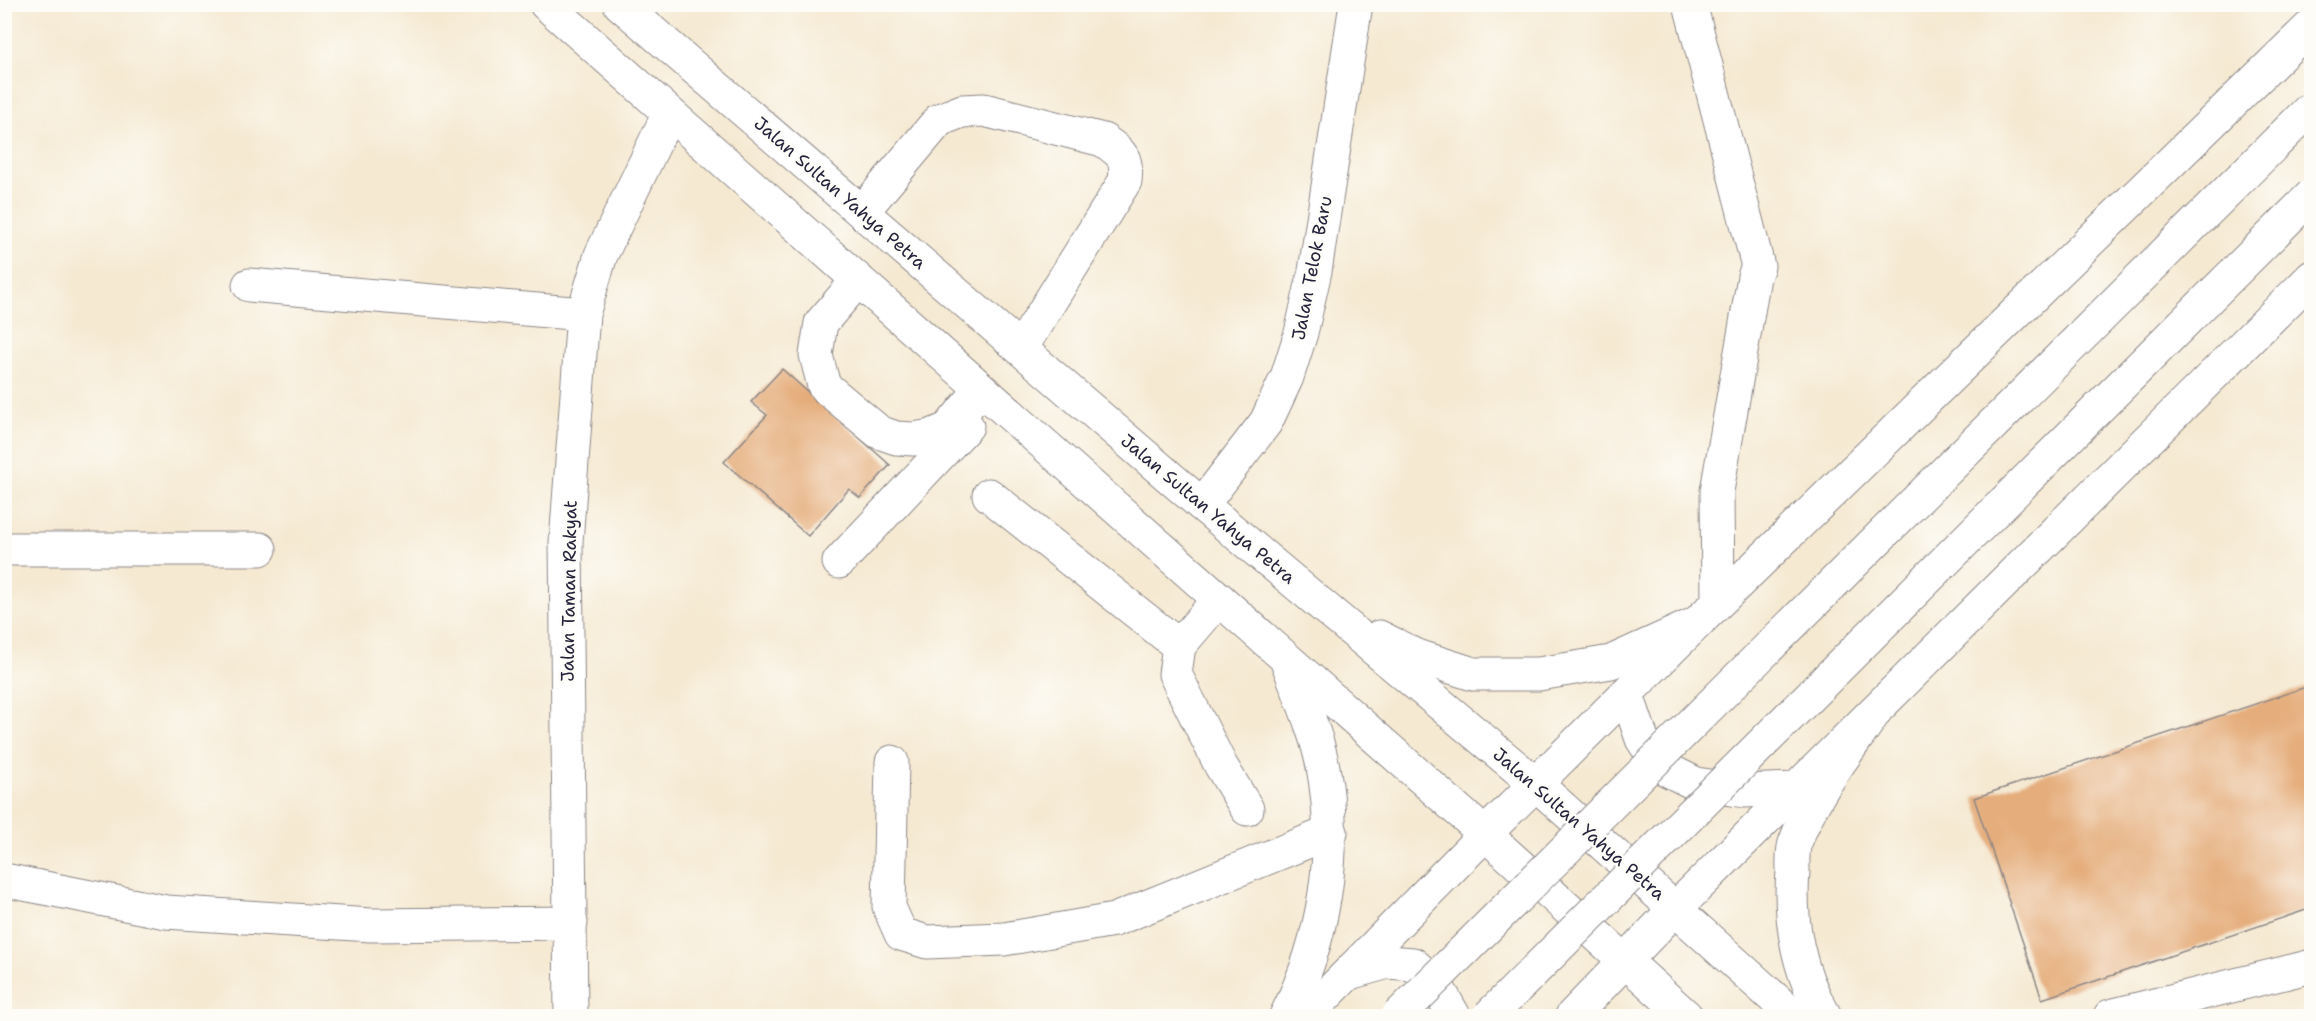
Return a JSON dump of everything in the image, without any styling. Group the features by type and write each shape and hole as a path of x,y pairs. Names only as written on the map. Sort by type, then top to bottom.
{"main road":[{"path":"546,4 1485,834 1686,1017"},
{"name":"Jalan Sultan Yahya Petra","path":"620,4 1202,505 1536,784 1794,1017"},
{"name":"Jalan Telok Baru","path":"1202,505 1266,422 1287,377 1301,333 1315,271 1356,4"},
{"path":"1690,4 1758,266 1754,277 1717,491 1708,612"},
{"path":"1306,1017 1485,834 1708,612 2312,25"},
{"path":"1398,1017 2312,107"},
{"path":"862,212 939,120 962,111 984,110 1103,140 1119,151 1127,165 1125,181 1021,348"},
{"name":"Jalan Taman Rakyat","path":"571,1017 566,542 583,314 601,255 669,113"},
{"path":"1489,1017 2312,195"},
{"path":"1572,1017 1675,909 2312,277"},
{"path":"858,280 821,323 816,355 824,386 879,432 896,438 914,439 932,436 948,429 987,394"},
{"path":"249,285 583,314"},
{"path":"839,562 987,394"},
{"path":"989,495 1179,646"},
{"path":"4,549 260,549"},
{"path":"1219,598 1179,646 1176,674 1221,766 1247,809"},
{"path":"1336,617 1417,656 1473,674 1539,674 1611,662 1708,612"},
{"path":"1286,658 1323,766 1331,832 1325,902 1308,962 1286,1017"},
{"path":"1626,695 1642,739 1660,766 1696,784 1745,791 1796,789"},
{"path":"1825,1017 1812,996 1798,951 1791,897 1794,845 1817,799 1876,710"},
{"path":"892,762 889,908 902,934 927,942 1004,939 1114,920 1331,832"},
{"path":"4,880 166,912 371,925 571,923"},
{"path":"1349,973 1388,962 1413,964 1436,984 1454,1017"},
{"path":"2110,1017 2312,966"}],"building":[{"path":"782,369 890,465 860,498 849,489 808,536 724,462 767,415 751,402"},
{"path":"2312,685 2312,908 2042,999 1974,798"}]}
